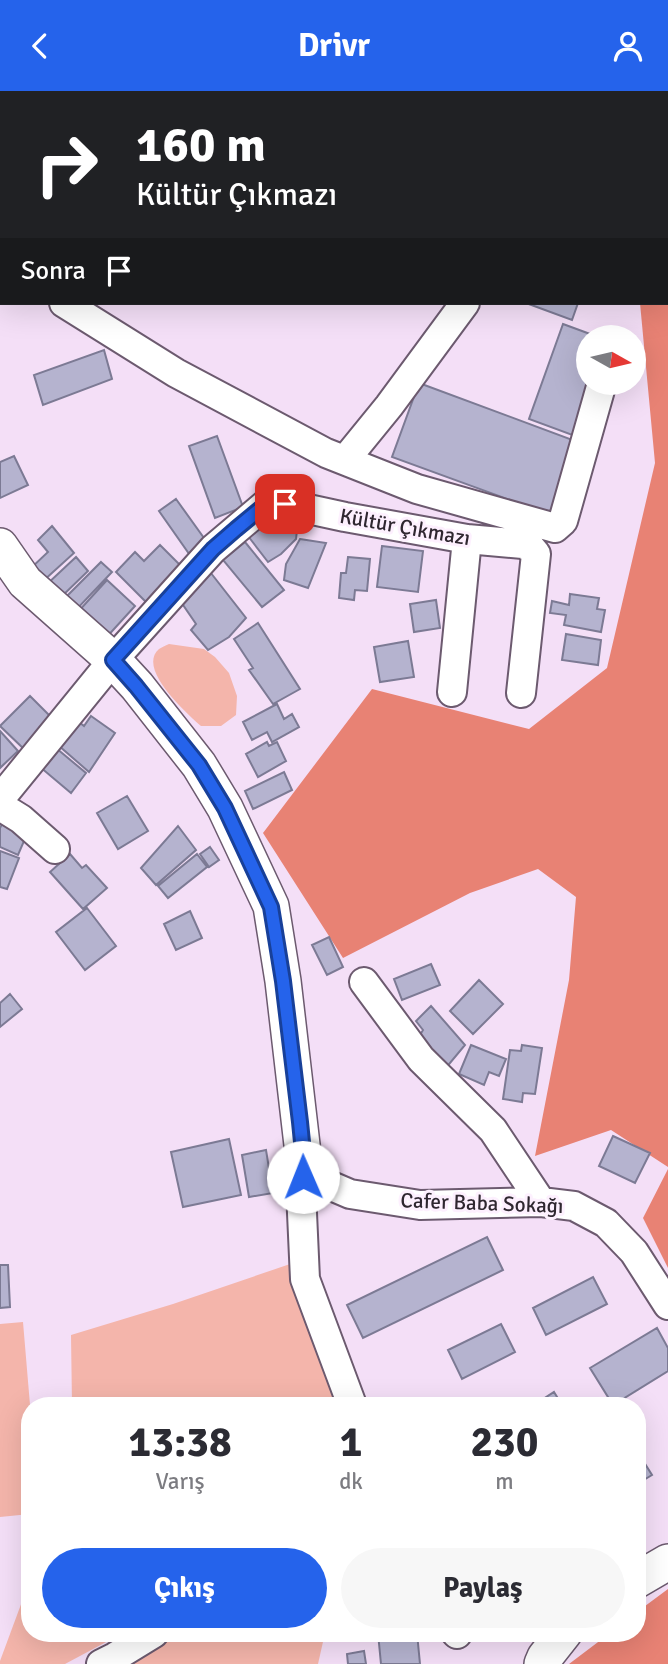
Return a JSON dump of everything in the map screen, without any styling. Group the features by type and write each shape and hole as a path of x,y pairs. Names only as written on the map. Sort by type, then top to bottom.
{"street":[{"path":"67,305 176,373 326,453 417,489 555,528 563,521 599,395"},
{"path":"345,460 389,406 464,305"},
{"name":"Kültür Çıkmazı","path":"0,799 113,660 213,549 265,505 285,504 467,539 523,544 531,548 536,554 520,693"},
{"path":"452,692 467,539"},
{"path":"0,546 25,582 113,660 199,765 225,808 271,907 283,981 304,1162 302,1191 305,1279 349,1397"},
{"path":"0,806 21,819 55,849"},
{"path":"365,982 421,1059 493,1130 541,1202"},
{"name":"Cafer Baba Sokağı","path":"304,1162 321,1182 350,1195 420,1205 541,1202 573,1206 606,1223 634,1252 668,1305"},
{"path":"646,1575 668,1562"},
{"path":"102,1664 140,1642"},
{"path":"542,1664 557,1642"}],"shaded area":[{"path":"640,305 668,305 668,1167 611,1130 535,1156 569,980 576,897 538,869 470,893 343,958 263,833 372,689 529,729 607,668 655,463 646,367 646,325 642,325"},
{"path":"169,644 204,649 215,657 229,673 237,696 236,715 221,726 201,726 176,702 166,691 154,668 154,658 159,649"},
{"path":"668,1169 668,1268 643,1218"},
{"path":"293,1263 335,1397 72,1397 71,1335"},
{"path":"23,1322 29,1397 21,1397 21,1515 0,1517 0,1324"},
{"path":"668,1589 668,1664 569,1664 598,1642 646,1642 646,1605"},
{"path":"21,1604 21,1642 106,1642 65,1664 0,1664"},
{"path":"152,1642 323,1642 318,1664 117,1664"}],"building":[{"path":"531,305 577,305 572,320"},
{"path":"563,324 576,329 576,395 585,395 575,436 529,419"},
{"path":"104,350 112,379 43,405 34,375"},
{"path":"419,383 578,442 551,515 392,457"},
{"path":"217,436 243,507 215,518 189,446"},
{"path":"14,456 28,485 0,498 0,462"},
{"path":"176,499 209,545 192,558 159,511"},
{"path":"299,513 296,539 268,562 248,536 265,522"},
{"path":"52,526 74,553 42,582 31,568 48,552 38,540"},
{"path":"300,539 326,543 308,588 284,580 286,564"},
{"path":"245,542 284,590 262,607 223,560"},
{"path":"160,545 183,568 147,603 116,572 135,552 144,561"},
{"path":"382,546 423,551 418,592 377,587"},
{"path":"76,557 88,571 58,600 45,586"},
{"path":"348,557 370,559 367,591 355,590 354,600 339,598 341,573 346,573"},
{"path":"101,562 112,572 75,611 62,601"},
{"path":"207,568 246,618 229,637 208,650 191,630 196,624 179,599"},
{"path":"107,580 135,606 104,640 76,614"},
{"path":"570,594 599,598 597,609 605,610 601,632 564,625 566,615 550,613 552,601 569,605"},
{"path":"436,600 440,628 414,632 410,604"},
{"path":"258,623 300,689 273,704 249,670 253,668 234,639"},
{"path":"566,634 601,640 598,665 562,660"},
{"path":"408,641 414,677 380,682 374,647"},
{"path":"30,696 54,720 25,750 0,726"},
{"path":"277,704 284,719 292,714 299,727 272,742 267,732 252,740 243,722"},
{"path":"91,716 115,733 89,772 58,745 75,719 84,726"},
{"path":"0,731 18,751 0,768"},
{"path":"267,742 269,746 277,742 286,761 258,777 246,754"},
{"path":"56,748 86,773 71,793 40,767"},
{"path":"284,772 292,790 253,809 245,791"},
{"path":"127,796 148,831 118,849 97,813"},
{"path":"2,824 27,834 18,855 0,847"},
{"path":"178,826 196,850 156,885 141,868"},
{"path":"210,847 219,860 209,867 200,854"},
{"path":"0,851 19,858 7,889 0,887"},
{"path":"70,854 82,868 86,865 107,888 83,909 50,872"},
{"path":"197,854 207,867 168,898 158,886"},
{"path":"87,908 116,946 85,970 56,932"},
{"path":"190,911 202,938 176,950 164,924"},
{"path":"329,937 343,967 327,975 312,945"},
{"path":"431,964 440,985 402,1000 394,979"},
{"path":"479,980 503,1004 473,1034 450,1011"},
{"path":"10,994 22,1009 0,1027 0,1003"},
{"path":"431,1006 465,1045 445,1069 416,1041 423,1030 416,1021"},
{"path":"471,1045 506,1059 499,1076 489,1072 484,1085 459,1074"},
{"path":"522,1045 542,1048 535,1094 523,1093 522,1102 503,1099 510,1050 521,1051"},
{"path":"613,1136 650,1153 635,1183 599,1166"},
{"path":"229,1139 241,1195 183,1207 171,1152"},
{"path":"266,1150 273,1193 249,1197 242,1155"},
{"path":"487,1237 503,1270 363,1338 347,1305"},
{"path":"0,1265 8,1265 10,1307 0,1308"},
{"path":"593,1277 607,1304 546,1335 533,1308"},
{"path":"501,1324 515,1352 462,1379 448,1350"},
{"path":"657,1328 668,1348 668,1371 626,1397 608,1397 590,1368"},
{"path":"646,1465 652,1475 646,1479"},
{"path":"379,1642 418,1642 420,1664 381,1664"},
{"path":"364,1651 366,1664 348,1664 347,1654"}],"route":[{"path":"285,504 265,505 213,549 113,660 199,765 225,808 271,907 300,1122 303,1177"}]}
